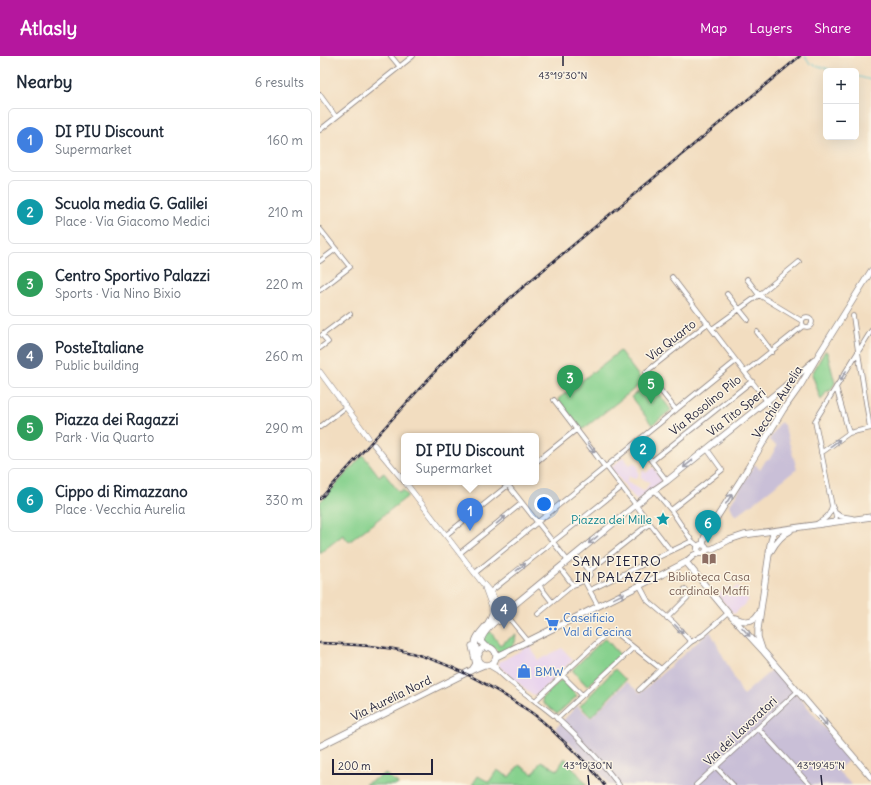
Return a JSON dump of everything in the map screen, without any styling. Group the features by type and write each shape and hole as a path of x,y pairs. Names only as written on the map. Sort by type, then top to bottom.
{"main road":[{"name":"Vecchia Aurelia","path":"702,548 705,536 871,271"},
{"name":"Via Tito Speri","path":"501,608 505,609 514,605 654,490 767,401 816,359"},
{"path":"792,380 798,380 800,386"},
{"path":"478,634 475,644 476,650 479,654 479,660 486,665 528,641 686,562 702,548 712,549 737,537 871,517"},
{"path":"770,554 775,544 786,533 796,528"},
{"path":"774,531 776,539 775,544"},
{"path":"764,652 758,637 758,621 770,554 770,545 774,531"},
{"path":"686,562 728,613 764,652 871,777"},
{"path":"472,670 476,664 472,643 488,623 495,607 501,608 503,614 482,636 481,642 487,648 495,651 495,660"},
{"path":"728,613 735,619 746,622 755,619 760,610"},
{"path":"492,613 494,617 500,618"},
{"path":"479,654 482,650 487,648"},
{"name":"Via Aurelia Nord","path":"320,746 472,670 486,665"}],"street":[{"path":"391,56 400,67"},
{"path":"320,130 413,56"},
{"path":"320,95 336,117"},
{"path":"320,230 350,267 320,290"},
{"path":"320,261 336,249"},
{"path":"712,329 759,295 798,262"},
{"path":"672,277 779,417"},
{"path":"745,372 772,352 803,324 759,295 747,279"},
{"path":"728,294 748,320"},
{"path":"320,348 328,342 322,335 350,314"},
{"path":"821,453 849,433 871,428 853,316"},
{"name":"Via Quarto","path":"676,410 646,372 708,324"},
{"path":"835,522 836,519 833,511 815,421 871,331"},
{"path":"757,332 772,352"},
{"path":"475,572 736,361"},
{"path":"320,372 368,437"},
{"name":"Via Rosolino Pilo","path":"652,461 752,381"},
{"path":"836,387 849,433"},
{"path":"554,400 671,551"},
{"path":"320,427 346,407"},
{"path":"539,460 577,429"},
{"path":"637,442 667,481"},
{"path":"374,445 401,477"},
{"path":"671,510 722,470 707,449"},
{"path":"407,485 501,608"},
{"path":"446,535 509,485"},
{"path":"511,485 522,503 568,561"},
{"path":"490,592 622,486"},
{"path":"654,490 671,510 692,541 702,548"},
{"path":"460,553 522,503"},
{"path":"833,511 840,516 856,519"},
{"path":"814,525 827,518 833,511"},
{"path":"589,571 650,524"},
{"path":"590,590 692,541"},
{"path":"538,614 573,584 576,584 590,576 589,571 575,555"},
{"path":"560,568 573,584"},
{"path":"584,580 598,606"},
{"path":"484,585 492,607 492,613"},
{"path":"539,585 552,602"},
{"path":"640,586 648,601 674,624 691,642"},
{"path":"667,618 689,596 686,589"},
{"path":"639,690 691,642 704,635 728,613"},
{"path":"493,624 505,617 508,617 528,641"},
{"path":"535,702 607,633 617,634 661,670"},
{"path":"558,719 633,648"},
{"path":"495,660 498,671"},
{"path":"486,665 498,671 558,719 602,763 619,785"},
{"path":"562,675 582,696"},
{"name":"Via dei Lavoratori","path":"696,785 797,692"},
{"path":"758,728 810,785"},
{"path":"716,766 733,785"}],"shaded area":[{"path":"780,422 784,425 797,469 736,516 730,505 755,464 760,470 766,460 769,460 777,446 769,440"},
{"path":"623,457 630,465 634,462 639,468 637,469 639,472 637,479 629,476 626,482 645,491 650,482 640,478 643,470 646,473 653,467 662,481 637,501 611,468"},
{"path":"737,586 749,600 734,614 717,595 728,587 732,590"},
{"path":"710,631 743,695 774,668 850,759 837,770 852,785 609,785 602,775 555,729 577,706 591,718 627,682 640,693"},
{"path":"530,646 538,660 562,648 573,660 539,693 535,695 517,682 499,665 499,661"}],"green space":[{"path":"620,351 643,382 582,430 558,399"},
{"path":"825,351 827,352 835,383 830,391 827,391 821,400 812,374"},
{"path":"650,382 671,410 652,425 631,397"},
{"path":"363,455 379,476 384,473 399,492 403,490 408,496 349,542 343,535 320,553 320,502"},
{"path":"490,631 500,645 516,634 513,646 502,652 498,652 494,648 484,643 483,636"},
{"path":"604,639 606,639 620,655 587,686 573,671 573,669"},
{"path":"615,669 626,680 591,717 580,706"},
{"path":"561,680 563,680 577,696 557,714 543,703 542,698"},
{"path":"565,758 587,785 472,785 478,776 489,782 497,770 509,777 519,765 533,774 541,761 557,770"},
{"path":"385,774 398,783 397,785 365,784"}],"waterway":[{"path":"805,56 811,64 825,68"},
{"path":"859,77 871,80"}],"railway":[{"path":"320,499 449,356 488,317 800,56"},
{"path":"320,643 389,648 431,659 461,671 504,695 532,713 582,759 604,785"}],"place":[{"name":"Centro Sportivo Palazzi","path":"570,398"},
{"name":"Piazza dei Ragazzi","path":"651,404"},
{"name":"Scuola media G. Galilei","path":"643,469"},
{"name":"Piazza dei Mille","path":"663,519"},
{"name":"DI PIU Discount","path":"470,531"},
{"name":"Cippo di Rimazzano","path":"708,543"},
{"name":"Biblioteca Casa cardinale Maffi","path":"709,559"},
{"name":"Caseificio Val di Cecina","path":"552,624"},
{"name":"PosteItaliane","path":"504,629"},
{"name":"BMW","path":"524,671"}],"district":[{"name":"SAN PIETRO IN PALAZZI","path":"617,570"}]}
